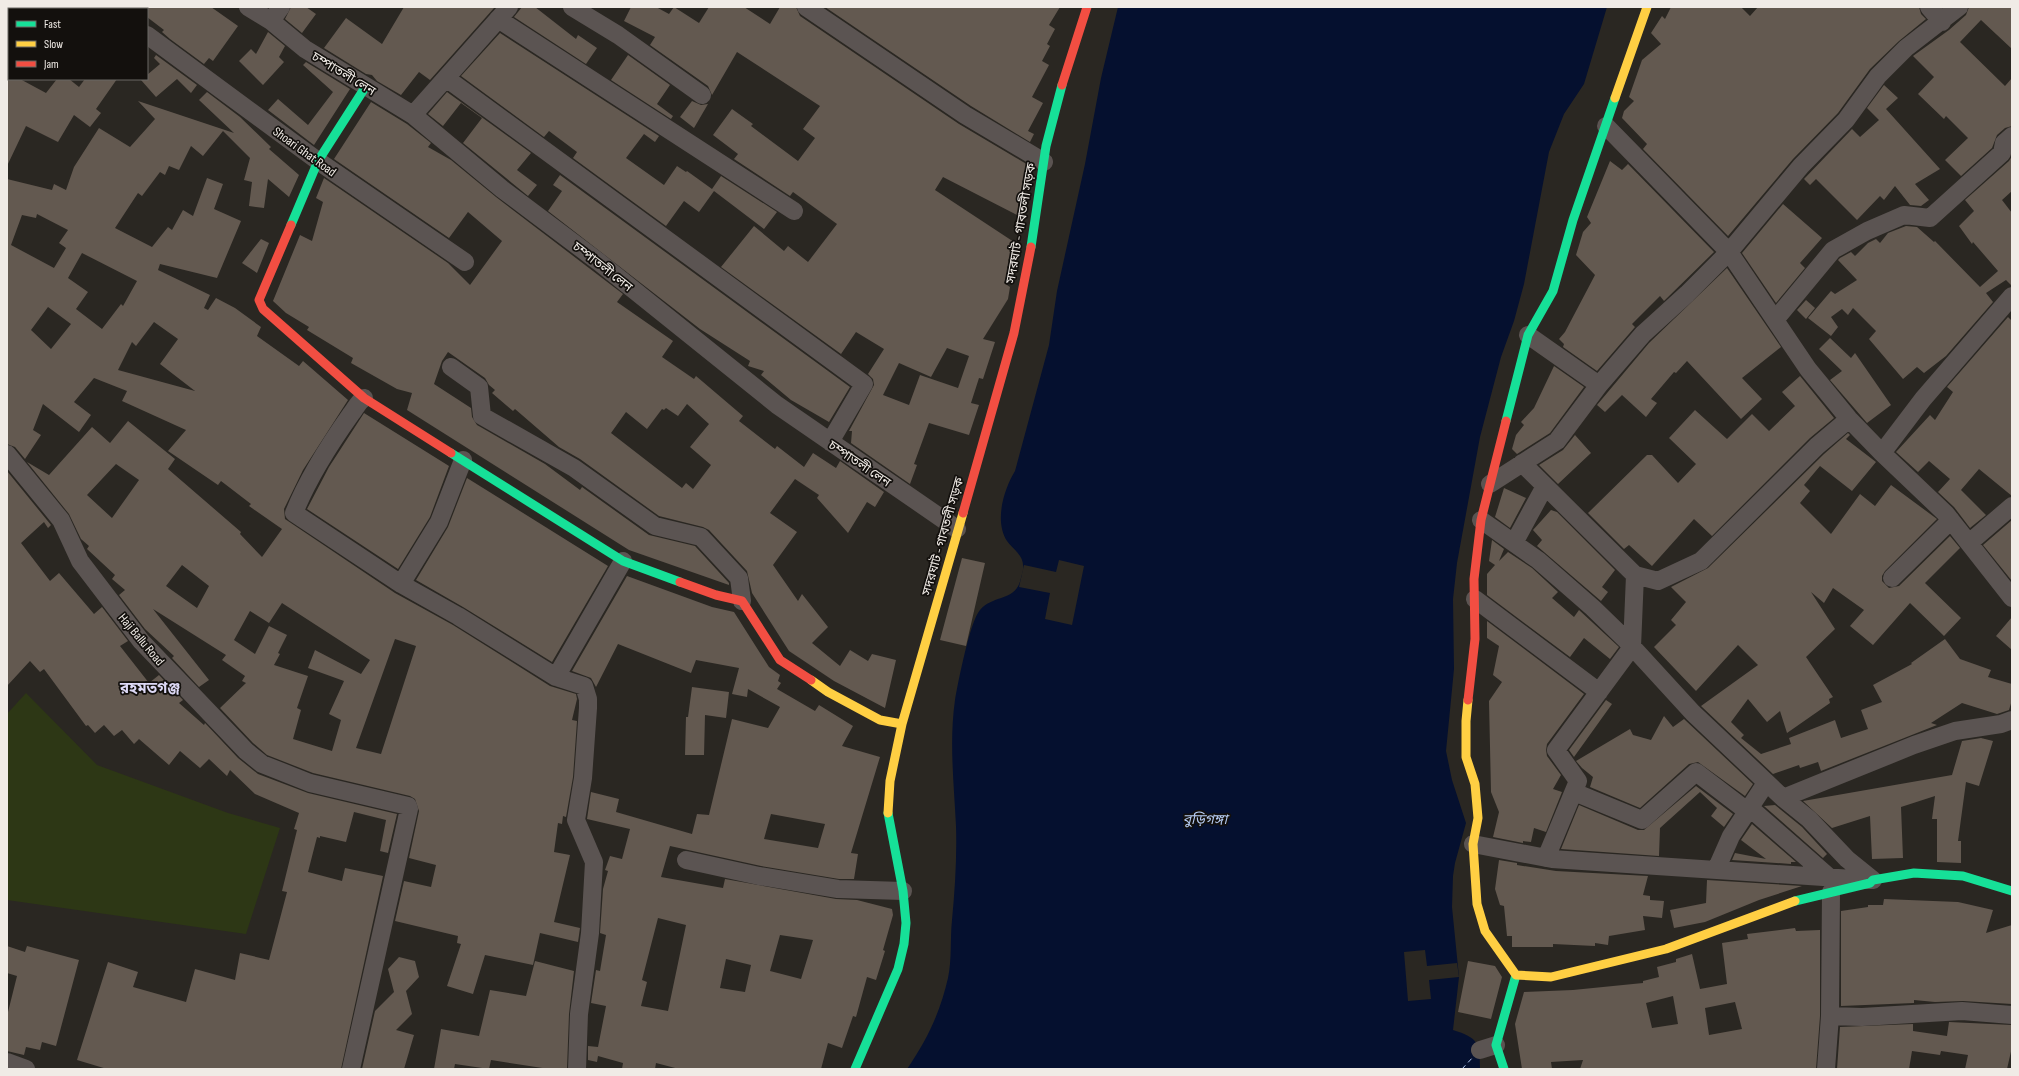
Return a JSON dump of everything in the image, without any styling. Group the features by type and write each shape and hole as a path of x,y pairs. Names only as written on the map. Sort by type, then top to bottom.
{"main road":[{"name":"সদরঘাট - গাবতলী সড়ক","path":"855,1069 898,969 904,944 906,923 904,891 888,818 890,781 902,724 1014,333 1046,146 1065,75 1086,7"},
{"path":"1647,7 1573,220 1553,291 1528,335 1481,520 1474,579 1476,638 1466,728 1466,757 1475,784 1478,818 1473,844 1477,904 1485,930 1516,974 1551,977 1666,949 1723,929 1830,885"},
{"path":"366,86 318,161 259,300 263,309 364,398 623,561 716,595 742,601 780,660 828,692 880,720 902,724"},
{"path":"1873,880 1914,873 1963,876 2012,891"},
{"path":"1504,1069 1488,1048 1516,974"}],"street":[{"name":"চম্পাতলী লেন","path":"248,7 276,14 305,49 413,115 502,189 599,262 777,405 957,529"},
{"path":"572,7 618,34 702,95"},
{"path":"806,7 965,115 1044,162"},
{"path":"1929,7 1942,22"},
{"path":"1490,484 1556,441 1599,385 1643,334 1687,294 1729,252 1801,166 1846,120 1878,76 1906,48 1942,22 1959,7"},
{"path":"413,115 504,13 794,211"},
{"name":"Shoari Ghat Road","path":"148,36 318,161 465,262"},
{"path":"446,78 864,384 830,442"},
{"path":"1606,126 1729,252 1808,370 1882,454 1951,520 2012,598"},
{"path":"1775,320 1833,250 1867,231 1904,215 1930,218 2002,153 2004,144 2012,136"},
{"path":"1882,454 1923,399 2012,296"},
{"path":"1528,335 1599,385"},
{"path":"451,367 479,387 482,416 574,468 655,526 701,537 739,578 742,601"},
{"path":"364,398 356,404 352,413 339,430 302,494 294,513 401,584 458,616 556,677 584,686 588,699 583,778 576,820 594,862 590,933 579,1014 577,1069"},
{"path":"1522,463 1635,575 1658,581 1701,561 1816,446 1850,419"},
{"name":"Haji Ballu Road","path":"7,454 61,520 80,561 141,641 246,751 262,764 310,783 408,806 409,809 351,1069"},
{"path":"401,584 439,522 463,460"},
{"path":"1514,543 1545,486"},
{"path":"1969,542 2012,506"},
{"path":"1481,520 1538,560 1593,608 1693,712 1766,783 1809,819 1847,859 1873,880"},
{"path":"1892,578 1951,520"},
{"path":"556,677 623,561"},
{"path":"1546,858 1578,781 1556,750 1632,647 1635,575"},
{"path":"1475,599 1599,692"},
{"path":"1783,798 1914,745 1955,731 2001,724 2012,720"},
{"path":"1574,792 1642,820 1696,772 1748,809 1830,885 1830,1016 1826,1069"},
{"path":"1716,870 1731,836 1766,783"},
{"path":"1473,844 1546,858 1716,870 1830,885 1873,880"},
{"path":"686,860 759,876 838,889 904,891"},
{"path":"1830,1016 1862,1017 1962,1012 2012,1015"},
{"path":"7,1062 26,1069"}],"green space":[{"path":"26,693 97,765 228,813 280,828 246,934 7,900 7,714"}],"water":[{"name":"বুড়িগঙ্গা","path":"1118,7 1607,7 1584,84 1564,114 1549,152 1524,284 1514,321 1501,357 1480,437 1457,563 1453,599 1454,669 1446,751 1452,780 1466,823 1453,876 1452,907 1459,977 1453,1030 1468,1036 1476,1042 1479,1053 1480,1069 907,1069 921,1047 937,1015 945,991 949,971 956,849 952,763 952,732 955,700 968,639 976,616 986,605 1014,591 1018,586 1023,572 1023,561 1007,541 1003,533 1001,524 1002,505 1007,487 1015,471 1049,345 1057,291 1085,164 1101,78"}],"pier":[{"path":"1059,560 1084,566 1072,625 1045,619 1050,593 1019,587 1024,565 1056,572"},
{"path":"1425,950 1427,966 1457,963 1459,977 1429,980 1431,999 1408,1001 1404,952"}],"building":[{"path":"211,7 238,26 213,61 209,58 204,64 162,32 164,30 148,18 147,8"},
{"path":"291,7 306,7 316,14 302,33 285,19"},
{"path":"404,7 494,8 430,80 419,72 401,95 377,81 372,75 366,74 324,48 346,18 382,44"},
{"path":"522,7 535,7 576,39 578,35 597,48 586,64 514,17"},
{"path":"631,7 656,7 669,14 674,7 699,23 709,7 744,7 770,24 780,7 796,7 800,16 959,124 1028,165 1021,217 943,177 935,190 1017,244 1004,283 1010,287 1008,299 983,339 995,342 983,379 979,378 971,403 979,405 969,435 929,423 914,464 917,465 910,484 851,443 852,431 849,431 874,385 873,379 868,374 884,349 856,332 841,354 721,267 754,226 784,251 788,246 808,262 837,224 793,192 790,196 734,159 738,154 713,135 732,109 753,124 751,126 798,161 815,138 803,129 820,106 737,52 712,95 708,86 650,45 655,37 624,21","holes":["947,348 969,356 958,388 920,375 909,405 883,395 899,363 931,377"]},
{"path":"825,7 1060,7 1049,25 1055,29 1047,44 1050,46 1042,61 1049,65 1032,97 1043,103 1028,131 1034,134 1030,142 971,106"},
{"path":"1671,7 1741,7 1750,16 1758,7 1919,7 1921,14 1926,19 1899,41 1870,69 1838,113 1793,159 1728,236 1643,149 1647,144 1622,118 1624,111 1634,101 1629,97 1642,60 1661,44 1651,33 1662,16 1665,19"},
{"path":"1969,7 2012,7 2012,49 1981,20 1960,42 2005,86 2012,78 2012,126 2005,128 1997,135 1992,148 1961,176 1945,160 1968,138 1946,116 1944,119 1918,94 1934,77 1913,56 1949,30 1966,15"},
{"path":"268,32 285,46 279,57 284,62 263,85 239,61 251,49 256,54"},
{"path":"500,33 659,136 655,142 644,134 626,158 664,185 677,166 686,172 687,171 712,189 721,176 777,212 764,229 714,191 699,212 684,201 666,226 573,158 577,152 549,131 544,137 461,76"},
{"path":"156,55 197,85 191,93 177,79 156,97 141,80 148,80 148,74 160,64 154,58"},
{"path":"628,55 670,85 657,104 673,116 671,119 611,80"},
{"path":"306,62 350,89 314,145 268,110 278,99 308,125 333,92 303,65"},
{"path":"7,72 8,80 22,80 46,93 56,80 70,80 79,87 84,80 116,80 96,109 101,113 90,127 74,115 58,142 26,126 7,166"},
{"path":"1884,85 1898,98 1886,109 1940,169 1915,184 1929,200 1921,206 1910,205 1895,186 1884,200 1880,196 1857,220 1816,179 1810,185 1804,179 1852,129 1860,137 1879,120 1867,108"},
{"path":"207,92 240,117 271,147 269,149 299,175 289,197 268,179 264,208 249,206 252,182 244,180 250,158 223,131 203,156 191,146 179,170 169,166 165,175 160,172 142,196 138,193 115,228 152,247 168,227 172,230 183,210 193,216 207,178 223,184 214,209 241,221 217,278 160,264 158,270 210,295 204,308 208,310 216,298 235,308 261,327 257,336 299,366 303,361 348,400 303,470 284,509 285,519 395,593 453,625 550,686 576,694 577,699 572,720 577,721 573,777 566,817 563,816 562,824 558,823 554,852 570,855 554,922 580,928 578,942 540,933 533,965 485,955 473,994 447,986 461,944 457,943 458,936 395,921 404,881 431,887 436,865 409,858 419,811 415,799 410,796 313,773 267,755 253,743 220,708 246,683 242,681 245,676 222,660 226,655 153,609 209,680 199,687 172,658 174,656 145,629 119,595 125,590 112,579 115,575 87,549 89,546 81,539 69,514 27,462 49,475 92,427 110,443 128,421 175,459 168,469 241,532 240,534 262,557 282,529 249,506 251,504 221,481 218,485 168,451 186,430 122,401 127,391 94,378 74,402 91,415 79,432 43,404 33,430 41,435 25,459 15,447 7,444 7,179 52,190 54,184 66,190 74,167 99,128 130,147 155,119 138,101 234,133 199,100","holes":["37,214 68,230 59,243 66,248 54,268 11,245 22,215 36,218","82,253 137,281 123,306 121,304 102,329 76,309 88,292 68,278","48,307 71,324 51,349 31,330","154,322 178,339 160,364 195,391 118,370 132,342 136,346","116,464 139,480 112,518 87,495","182,565 209,586 197,608 166,586","282,603 370,660 361,674 315,650 308,668 344,681 329,714 341,720 332,751 293,739 301,710 297,708 308,676 274,665 287,635 269,626 255,654 234,640 250,611 269,623","395,639 416,646 381,754 356,748"]},
{"path":"447,92 531,153 517,170 537,185 528,196 463,143 482,118 461,103 443,126 428,114"},
{"path":"692,101 701,105 708,104 694,128 680,117"},
{"path":"371,102 407,124 431,143 428,147 451,160 496,197 623,294 617,302 673,341 662,357 694,379 696,376 743,416 739,421 775,449 777,446 804,467 813,453 836,468 840,461 884,492 875,507 867,502 848,533 817,498 819,495 795,479 770,513 797,532 773,565 798,601 802,594 828,627 812,643 840,666 850,650 868,661 872,654 896,660 885,708 834,681 789,651 752,593 747,571 709,530 703,527 659,516 580,459 559,447 515,409 513,411 492,393 495,390 489,385 485,378 448,352 442,361 434,384 471,408 472,417 477,425 545,464 580,490 582,487 649,535 695,546 729,583 729,585 629,550 407,410 412,393 397,389 351,363 353,358 307,330 309,327 286,313 273,301 300,235 312,241 323,202 316,198 324,178 448,263 470,285 502,241 468,212 449,238 334,159","holes":["687,404 709,424 690,447 711,465 693,489 686,483 682,488 611,433 626,412 647,429 662,409 664,410 666,408 678,416"]},
{"path":"2012,156 2012,191 2002,200 2012,213 2012,286 2006,280 1986,293 1993,302 1946,356 1924,373 1917,367 1903,379 1869,339 1876,331 1853,308 1848,315 1842,309 1831,317 1838,327 1831,336 1808,318 1831,291 1835,294 1857,280 1838,260 1840,258 1851,252 1855,256 1868,243 1876,239 1880,243 1888,233 1906,226 1917,227 1934,242 1935,241 1980,287 1998,271 1973,242 1972,244 1959,226 1974,211 1965,200 2009,161"},
{"path":"1610,161 1622,170 1628,164 1714,252 1664,301 1660,296 1632,324 1635,327 1597,371 1563,347 1564,344 1559,339 1565,332 1595,275 1576,255 1583,232 1591,223 1587,217"},
{"path":"560,175 850,387 829,422 791,400 761,375 764,371 748,366 750,361 700,329 548,211 562,191 553,185"},
{"path":"1783,204 1822,238 1800,263 1805,268 1776,303 1742,253"},
{"path":"261,239 269,243 257,273 242,263"},
{"path":"1727,268 1781,347 1742,378 1762,399 1741,419 1687,361 1676,373 1674,372 1651,399 1657,403 1646,417 1622,395 1605,412 1597,405 1649,343"},
{"path":"1806,300 1815,308 1806,319 1797,310"},
{"path":"2008,317 2012,321 2012,496 1979,469 1961,490 1986,515 1970,528 1954,507 1938,492 1950,479 1929,461 1918,472 1896,452 1930,415 1935,420 1953,392 1947,387"},
{"path":"1830,338 1851,358 1855,353 1891,405 1867,423 1830,380 1842,371 1819,349"},
{"path":"1554,366 1584,387 1550,433 1517,454 1512,449 1516,435 1524,425 1521,422 1534,408"},
{"path":"1800,376 1834,418 1810,438 1712,536 1694,519 1652,566 1629,545 1624,549 1588,513 1647,455 1652,455 1678,483 1696,464 1669,438 1695,410 1727,439 1752,414 1769,431 1795,406 1782,392"},
{"path":"364,413 449,466 430,517 398,569 307,509 329,467"},
{"path":"1848,433 1850,435 1846,439 1876,462 1852,491 1820,466 1804,485 1810,491 1800,503 1831,534 1860,494 1875,506 1891,485 1937,519 1885,571 1882,576 1882,581 1889,588 1899,586 1950,536 1960,548 1925,583 1961,618 1944,636 1910,603 1873,645 1850,626 1864,610 1833,588 1824,603 1811,592 1835,629 1806,657 1833,697 1829,699 1830,703 1787,733 1780,711 1767,722 1748,699 1731,722 1744,735 1741,738 1761,754 1791,744 1789,738 1835,720 1841,738 1868,729 1861,710 1882,702 1873,685 1912,664 1911,663 1945,639 1960,659 1991,670 1988,677 2012,684 2012,700 2009,710 1997,714 1962,703 1931,723 1937,725 1821,771 1818,762 1800,768 1799,765 1773,774 1701,706 1758,665 1738,645 1696,691 1654,647 1676,625 1671,620 1686,602 1671,587 1708,568 1824,454"},
{"path":"1575,435 1591,453 1558,484 1539,465 1563,450"},
{"path":"7,471 51,525 48,528 44,522 21,543 50,581 59,573 94,614 102,607 128,641 120,646 149,683 159,675 183,700 179,703 204,725 205,723 238,758 258,774 308,793 397,814 388,853 380,851 386,820 354,812 346,842 320,836 320,838 317,837 308,872 342,881 345,868 383,876 341,1069 107,1069 77,1060 108,962 138,972 133,987 186,1002 195,969 235,980 240,953 269,960 287,892 282,891 297,830 294,829 299,813 255,794 230,770 227,776 209,759 200,768 180,751 169,765 139,739 134,744 122,730 114,736 104,725 95,733 88,725 86,726 44,669 40,672 30,661 7,686"},
{"path":"467,478 608,566 552,662 416,580 448,527"},
{"path":"1504,488 1526,498 1510,528 1495,517"},
{"path":"1551,510 1557,512 1615,570 1602,587 1608,592 1601,601 1537,546 1542,540 1533,530"},
{"path":"2012,520 2012,581 1983,545"},
{"path":"1492,540 1504,549 1499,561 1508,552 1532,568 1558,592 1552,598 1574,617 1579,610 1619,647 1610,659 1584,638 1570,657 1487,595 1487,574 1495,565 1489,561"},
{"path":"962,558 985,563 966,646 940,640"},
{"path":"627,576 712,607 734,612 769,667 780,675 778,681 781,683 777,689 815,711 819,705 853,726 842,746 880,757 851,853 858,854 854,879 839,879 761,866 670,846 661,877 723,888 725,879 836,899 857,900 892,909 893,915 883,950 885,951 876,980 867,977 856,1017 853,1016 842,1048 828,1043 821,1069 679,1069 656,1063 655,1069 622,1069 623,1063 598,1056 597,1062 588,1060 588,1046 598,1047 606,1006 591,1003 596,970 600,971 606,935 600,933 603,889 608,871 605,870 610,856 622,859 630,829 587,819 591,792 619,799 616,812 692,834 697,814 709,815 732,719 768,728 780,707 748,689 747,697 732,694 739,668 696,660 691,673 618,644 596,687 591,678 572,671","holes":["771,814 825,824 818,848 764,839","658,918 686,925 668,1011 641,1006 647,982 642,980","780,935 813,940 801,979 770,971","726,959 751,965 745,992 720,988"]},
{"path":"2012,617 2012,650 1996,636"},
{"path":"1487,621 1584,694 1547,744 1547,756 1561,775 1553,789 1562,792 1546,832 1534,828 1531,842 1523,841 1523,843 1493,837 1499,812 1491,792 1489,701 1502,682 1493,675 1499,646 1487,638"},
{"path":"692,687 729,692 726,718 705,715 704,755 685,755 686,717 688,717"},
{"path":"1606,700 1612,704 1574,757 1569,750"},
{"path":"1664,716 1673,727 1684,719 1753,784 1745,796 1698,762 1689,764 1640,808 1590,787 1593,777 1576,761 1630,729 1633,735 1651,740"},
{"path":"1981,738 1993,741 1979,786 1966,782 1958,841 1961,841 1961,863 1937,862 1937,819 1932,819 1935,796 1901,807 1903,858 1872,859 1870,816 1832,828 1803,801 1952,775 1962,741"},
{"path":"1696,786 1733,814 1724,827 1711,816 1717,808 1700,792 1660,828 1659,856 1561,849 1579,805 1638,830 1644,830"},
{"path":"1775,805 1802,827 1827,854 1823,858 1764,806"},
{"path":"1752,824 1796,862 1791,862 1791,864 1732,860 1735,853 1766,859 1741,840"},
{"path":"1499,860 1517,863 1517,865 1556,871 1648,876 1643,895 1650,896 1650,900 1664,901 1662,918 1643,916 1645,930 1609,936 1608,945 1595,943 1595,946 1553,944 1553,947 1512,947 1512,936 1507,936 1504,906 1500,905 1495,889"},
{"path":"1707,880 1802,886 1759,900 1705,922 1674,928 1670,910 1706,903"},
{"path":"1884,899 1958,902 1993,910 1986,933 2012,925 2012,1004 1914,1000 1914,1003 1841,1006 1841,911 1868,907 1868,905 1883,905"},
{"path":"1795,928 1796,931 1820,930 1820,1016 1816,1069 1580,1069 1583,1060 1551,1062 1552,1069 1522,1069 1515,1024 1524,992 1573,990 1643,983 1643,981 1659,977 1657,967 1676,962 1676,959 1692,954 1700,989 1727,984 1722,943 1748,939 1747,934","holes":["1673,996 1678,1024 1652,1028 1646,1003","1735,1002 1742,1029 1709,1035 1705,1008"]},
{"path":"7,946 25,952 27,946 79,960 56,1046 42,1042 40,1050 26,1047 24,1055 7,1051 7,1016 17,976 7,973"},
{"path":"399,957 415,961 419,977 406,991 412,1014 396,1030 414,1035 404,1069 362,1069 375,1011 394,992 388,969"},
{"path":"535,961 574,971 569,1014 567,1069 549,1069 491,1060 489,1069 455,1064 454,1069 434,1069 441,1029 479,1036 490,990 526,996"},
{"path":"1468,961 1495,966 1502,977 1491,1019 1458,1012"},
{"path":"1949,1022 2012,1025 2012,1047 2007,1069 1965,1069 1968,1055 1941,1051 1940,1055 1912,1051 1909,1069 1837,1069 1840,1027 1913,1024 1913,1031 1947,1036"}],"ferry route":[{"path":"1462,1069 1474,1056"}],"traffic: fast":[{"path":"1031,247 1046,146 1062,85"},
{"path":"291,225 318,161 366,86"},
{"path":"1506,421 1528,335 1553,291 1573,220 1615,98"},
{"path":"451,453 623,561 680,582"},
{"path":"855,1069 898,969 904,944 906,923 903,891 888,813"},
{"path":"1795,901 1870,883 1873,880 1914,873 1963,876 2012,891"},
{"path":"1504,1069 1496,1045 1516,975"}],"traffic: slow":[{"path":"1615,98 1647,7"},
{"path":"888,813 890,781 902,724 963,513"},
{"path":"811,680 828,692 880,720 902,724"},
{"path":"1468,700 1466,721 1466,757 1475,784 1478,818 1473,844 1477,904 1485,931 1516,975"},
{"path":"1516,975 1551,977 1666,949 1795,901"}],"traffic: jam":[{"path":"1062,85 1087,7"},
{"path":"291,225 259,300 263,309 364,398 451,453"},
{"path":"963,513 1014,333 1031,247"},
{"path":"1468,700 1475,639 1474,579 1481,520 1506,421"},
{"path":"680,582 716,595 742,601 780,660 811,680"}],"district":[{"name":"রহমতগঞ্জ","path":"150,688"}]}
